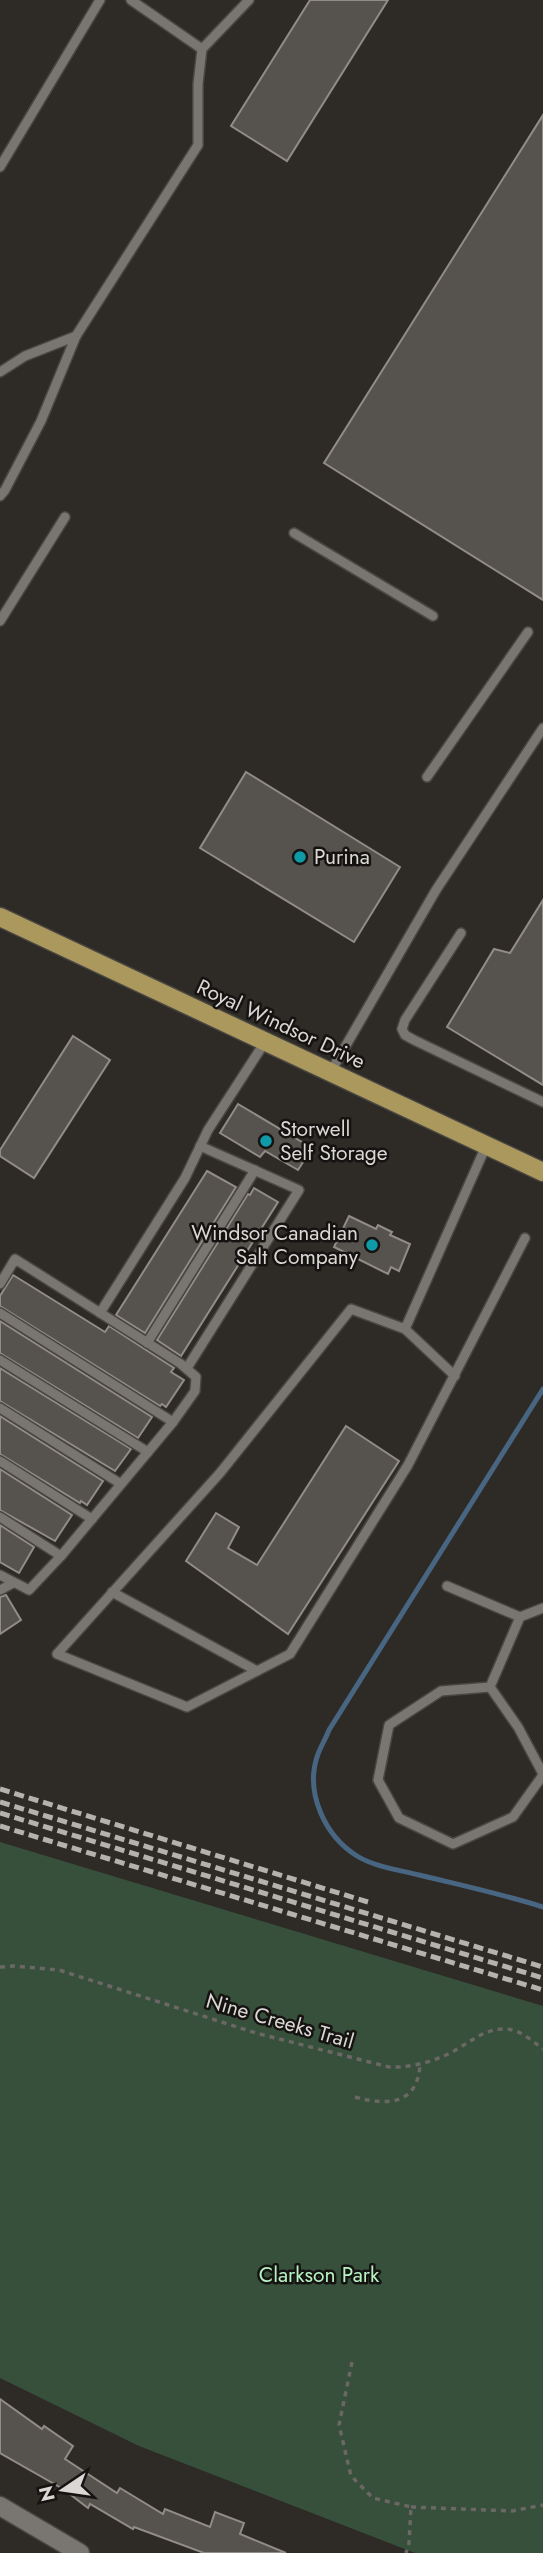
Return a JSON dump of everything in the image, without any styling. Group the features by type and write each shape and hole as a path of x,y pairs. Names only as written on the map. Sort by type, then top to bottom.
{"main road":[{"name":"Royal Windsor Drive","path":"0,917 543,1172"}],"street":[{"path":"0,2506 80,2553"}],"lane":[{"path":"0,167 100,0"},
{"path":"131,0 202,49"},
{"path":"0,496 41,421 76,336 198,145 198,84 202,49 250,0"},
{"path":"0,372 25,356 76,336"},
{"path":"0,621 65,517"},
{"path":"294,533 433,616"},
{"path":"427,777 528,632"},
{"path":"330,1073 436,890 543,728"},
{"path":"461,933 405,1020 402,1029 405,1035 414,1040 543,1102"},
{"path":"100,1313 185,1178 201,1146 265,1042"},
{"path":"187,1368 299,1190 201,1146"},
{"path":"405,1329 486,1146"},
{"path":"147,1343 255,1170"},
{"path":"455,1376 405,1329 351,1309 220,1473 57,1654 187,1707 290,1654 408,1465 455,1376 525,1238"},
{"path":"0,1284 15,1259 187,1368 196,1377 197,1384 173,1422 61,1556 29,1590 0,1575"},
{"path":"0,1313 173,1422"},
{"path":"0,1360 148,1451"},
{"path":"0,1408 121,1484"},
{"path":"0,1461 92,1519"},
{"path":"0,1517 61,1556"},
{"path":"0,1590 13,1583"},
{"path":"446,1586 520,1617 543,1608"},
{"path":"112,1592 257,1671"},
{"path":"490,1687 520,1617"},
{"path":"490,1687 518,1727 543,1775 513,1817 453,1844 399,1818 378,1780 389,1725 441,1691 490,1687"}],"path":[{"name":"Nine Creeks Trail","path":"0,1967 58,1970 256,2033 388,2067 406,2068 420,2064 445,2055 486,2032 507,2028 526,2036 543,2049"},
{"path":"355,2097 393,2102 406,2096 414,2088 420,2074 420,2064"},
{"path":"352,2362 339,2426 352,2476 373,2498 411,2507 512,2511 543,2505"},
{"path":"406,2553 411,2507"}],"green space":[{"name":"Clarkson Park","path":"0,1842 543,2006 543,2553 415,2553 139,2446 0,2378"}],"building":[{"path":"310,0 388,0 287,161 231,126"},
{"path":"543,115 543,600 324,463"},
{"name":"Purina","path":"246,772 400,867 354,942 200,848"},
{"path":"543,900 543,1085 447,1027 494,949 510,953"},
{"path":"73,1036 110,1060 34,1178 0,1156 0,1150"},
{"name":"Storwell Self Storage","path":"238,1104 312,1148 298,1170 265,1151 260,1157 220,1133"},
{"path":"207,1171 236,1187 145,1333 116,1315"},
{"path":"254,1188 278,1202 181,1356 157,1340"},
{"name":"Windsor Canadian Salt Company","path":"349,1216 376,1229 378,1225 392,1232 390,1235 410,1244 399,1271 391,1267 388,1274 334,1247"},
{"path":"13,1275 105,1332 109,1326 174,1368 171,1372 184,1380 166,1407 162,1404 160,1406 0,1306 0,1296"},
{"path":"0,1321 152,1417 138,1438 0,1353"},
{"path":"0,1368 131,1449 115,1471 0,1401"},
{"path":"0,1416 103,1481 87,1505 0,1454"},
{"path":"346,1426 399,1461 288,1634 186,1561 216,1513 239,1527 228,1548 257,1565"},
{"path":"0,1469 72,1515 55,1541 0,1510"},
{"path":"0,1525 34,1547 19,1573 0,1562"},
{"path":"6,1595 21,1620 0,1634 0,1597"},
{"path":"0,2399 42,2429 44,2426 73,2446 65,2459 117,2493 120,2488 163,2514 165,2509 210,2527 215,2512 244,2523 240,2534 286,2553 204,2553 134,2527 133,2529 90,2504 88,2508 63,2489 0,2453"}],"waterway":[{"path":"543,1389 329,1730 314,1768 320,1812 335,1837 357,1856 387,1868 543,1907"}],"railway":[{"path":"0,1789 368,1902"},
{"path":"0,1802 543,1967"},
{"path":"0,1813 543,1978"},
{"path":"0,1826 543,1990"}],"place":[{"name":"Purina","path":"300,857"},
{"name":"Storwell Self Storage","path":"266,1141"},
{"name":"Windsor Canadian Salt Company","path":"372,1245"}]}
